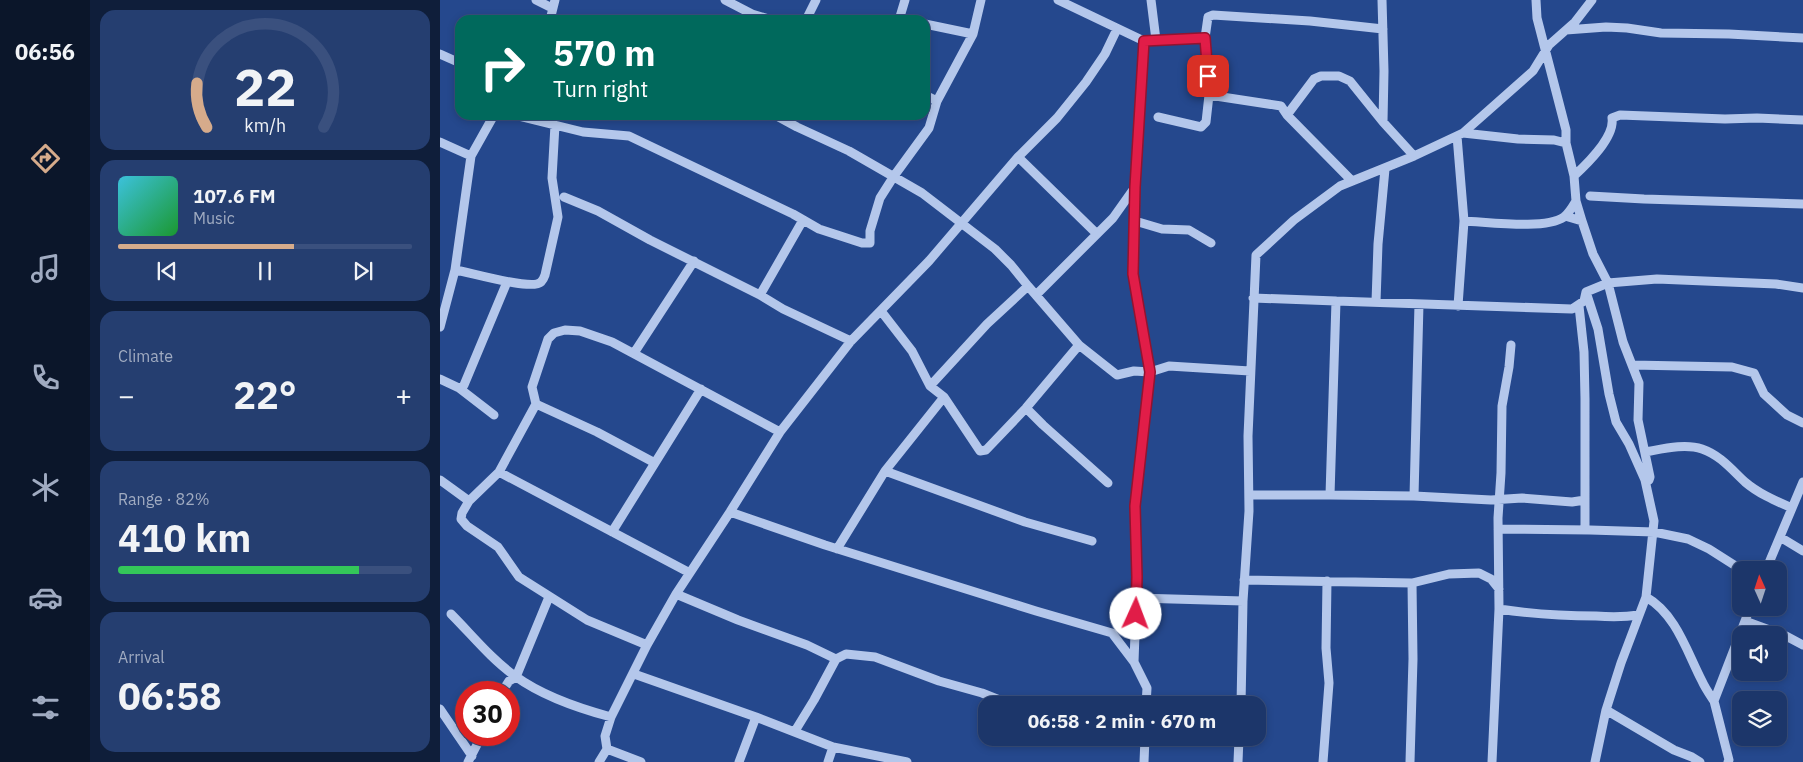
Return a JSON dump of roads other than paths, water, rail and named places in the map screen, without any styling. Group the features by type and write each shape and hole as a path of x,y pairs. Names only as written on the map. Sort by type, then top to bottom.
{"street":[{"path":"536,0 554,4"},
{"path":"725,0 755,15"},
{"path":"808,15 816,0"},
{"path":"903,15 905,0"},
{"path":"534,120 583,132 629,136 803,220 819,230 862,243 870,243 870,231 880,198 929,128 937,101 973,34 981,0"},
{"path":"1058,0 1144,41 1205,38"},
{"path":"1152,0 1156,40"},
{"path":"1382,0 1383,122"},
{"path":"1536,0 1537,18 1566,130 1566,143 1574,176 1576,201 1592,254 1608,283 1623,342 1639,383 1638,420 1650,477 1648,480 1644,480"},
{"path":"1241,696 1243,601 1249,495 1250,371 1256,256 1294,220 1340,186 1385,169 1460,135 1533,71 1556,38 1566,30 1592,0"},
{"path":"1158,118 1202,127 1206,122 1209,95 1205,38 1208,17 1213,15 1305,20 1383,29"},
{"path":"930,25 973,34"},
{"path":"1566,30 1606,27 1661,33 1803,38"},
{"path":"599,762 607,749 605,736 611,717 647,645 676,594 780,432 851,341 929,261 1018,157 1057,118 1086,82 1105,54 1117,29"},
{"path":"1134,662 1137,598 1135,506 1150,372 1133,274 1136,221 1135,187 1144,41"},
{"path":"440,54 455,61"},
{"path":"1287,115 1314,79 1321,76 1339,76 1350,80 1383,122 1414,156"},
{"path":"1209,95 1281,106 1287,115 1352,182"},
{"path":"930,98 937,101"},
{"path":"1574,176 1589,163 1607,138 1613,124 1612,118 1620,115 1708,119 1757,118 1803,120"},
{"path":"440,327 455,270 471,156 491,120"},
{"path":"784,120 849,151 930,199 995,249 1011,265 1079,345 1117,375 1134,371 1150,372 1169,366 1250,371"},
{"path":"455,270 507,282 536,285 542,282 558,217 552,178 555,125"},
{"path":"1460,135 1554,140 1566,143"},
{"path":"1458,306 1464,221 1460,135"},
{"path":"440,142 471,156"},
{"path":"1018,157 1097,234"},
{"path":"1376,302 1378,244 1385,169"},
{"path":"1036,295 1113,218 1135,187"},
{"path":"1590,196 1644,200 1803,204"},
{"path":"564,197 598,211 650,240 760,295 783,309 851,341"},
{"path":"1464,221 1550,223 1565,216 1576,201"},
{"path":"1565,216 1582,221"},
{"path":"760,295 803,220"},
{"path":"1136,221 1162,229 1189,230 1211,243"},
{"path":"634,354 694,261"},
{"path":"1586,292 1608,283 1657,279 1776,284 1803,288"},
{"path":"459,388 464,385 507,282"},
{"path":"930,386 987,324 1028,286"},
{"path":"1253,298 1572,309 1584,301 1586,292"},
{"path":"1586,292 1598,329 1609,394 1616,422 1629,444 1644,480 1654,521 1646,597 1620,662 1606,710 1595,762"},
{"path":"1330,495 1336,301"},
{"path":"1414,496 1419,304"},
{"path":"1579,306 1584,371 1585,530"},
{"path":"881,311 912,350 930,386 944,397 980,451 986,450 1026,408 1079,345"},
{"path":"647,645 587,620 519,577 498,547 467,526 461,519 462,513 469,501 499,472 536,404 532,387 548,340 554,333 565,330 580,331 612,342 780,432"},
{"path":"1492,762 1499,609 1498,529 1502,406 1511,345"},
{"path":"1632,365 1732,367 1754,373 1764,394 1787,414 1803,423"},
{"path":"440,379 459,388 494,415"},
{"path":"612,532 701,389"},
{"path":"837,548 885,471 944,397"},
{"path":"536,404 597,432 655,463"},
{"path":"1026,408 1108,483"},
{"path":"1645,452 1681,447 1702,449 1731,467 1746,482 1767,497 1792,508"},
{"path":"885,471 1025,522 1092,541"},
{"path":"499,472 690,573"},
{"path":"440,480 469,501"},
{"path":"1770,561 1803,482"},
{"path":"1249,495 1414,496 1491,500 1522,498 1572,502 1585,500"},
{"path":"730,512 837,548 1112,634 1134,662 1147,688 1147,696"},
{"path":"1498,529 1654,532 1688,539 1709,549 1732,564"},
{"path":"1780,538 1803,551"},
{"path":"1244,580 1412,583 1449,574 1479,573 1491,579 1499,589"},
{"path":"1323,762 1329,683 1326,648 1327,581"},
{"path":"1410,762 1413,659 1412,583"},
{"path":"676,594 738,620 807,645 836,659"},
{"path":"509,681 516,677 550,597"},
{"path":"1646,597 1657,604 1686,645 1702,683 1714,701 1728,762"},
{"path":"1137,598 1243,601"},
{"path":"1499,609 1531,614 1627,617 1639,615"},
{"path":"451,614 496,660 516,677 567,703 611,717"},
{"path":"1714,701 1747,616"},
{"path":"1745,621 1786,636 1803,645"},
{"path":"796,731 836,659 846,654 875,657 939,681 990,696"},
{"path":"634,674 796,731 833,747 907,762"},
{"path":"440,709 470,759"},
{"path":"1606,710 1674,750 1700,762"},
{"path":"739,762 756,717"},
{"path":"470,759 476,746"},
{"path":"1144,762 1145,746"},
{"path":"1238,762 1239,746"},
{"path":"828,762 833,747"},
{"path":"607,749 641,762"}]}
